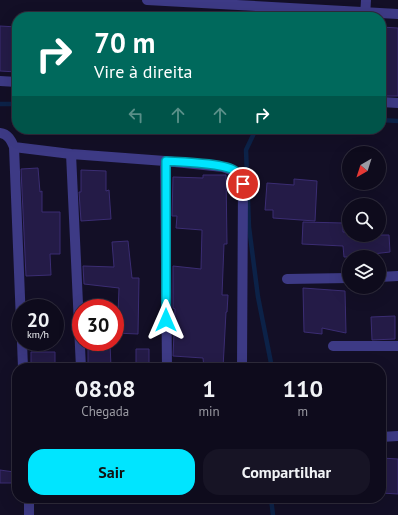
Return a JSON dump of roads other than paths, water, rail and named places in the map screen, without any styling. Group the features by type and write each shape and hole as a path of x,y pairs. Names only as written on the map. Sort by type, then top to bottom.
{"street":[{"path":"146,0 179,1 325,12"},
{"path":"365,12 366,0"},
{"path":"386,14 398,14"},
{"path":"0,82 12,82"},
{"path":"386,102 398,103"},
{"path":"0,133 3,133 10,138 14,147 20,299"},
{"path":"14,147 71,154 223,167 234,171 241,178 243,184 242,363"},
{"path":"71,154 81,363"},
{"path":"166,161 167,363"},
{"path":"386,277 398,276"},
{"path":"287,279 342,278"},
{"path":"333,346 398,346"},
{"path":"22,351 23,363"},
{"path":"386,437 398,436"},
{"path":"29,503 29,515"}],"waterway":[{"path":"0,104 12,104"},
{"path":"386,120 398,121"},
{"path":"254,134 246,150 249,227 258,297 271,363"},
{"path":"272,503 273,515"}]}
